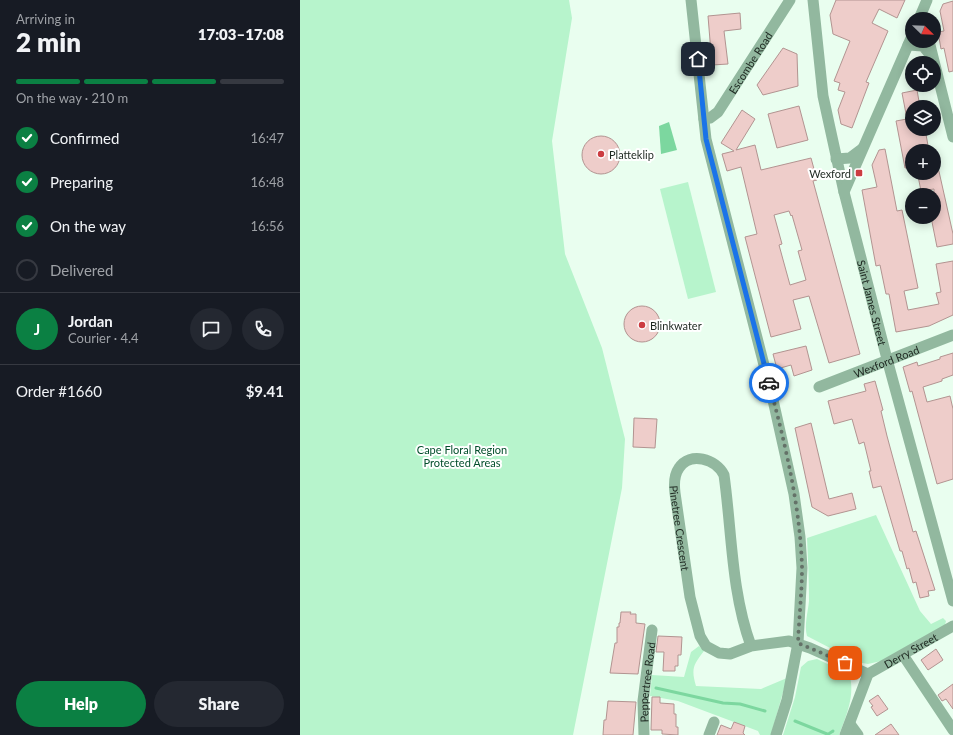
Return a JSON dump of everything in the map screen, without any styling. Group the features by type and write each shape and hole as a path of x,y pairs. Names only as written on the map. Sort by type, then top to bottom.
{"street":[{"path":"691,0 706,139 773,400 794,494 802,568 798,643 787,700 776,735"},
{"name":"Escombe Road","path":"704,119 710,118 718,112 790,0"},
{"name":"Saint James Street","path":"813,0 823,96 836,159 887,359 953,601"},
{"path":"923,12 927,0"},
{"path":"844,192 906,48"},
{"path":"925,48 931,56"},
{"path":"941,90 953,137"},
{"path":"836,159 850,158 862,149"},
{"name":"Wexford Road","path":"819,387 887,359 953,335"},
{"name":"Pinetree Crescent","path":"751,646 745,629 736,589 724,475 721,469 710,461 699,458 689,460 678,469 674,485 683,561 700,636 706,646 719,653 730,654 751,646 784,641 798,643"},
{"name":"Derry Street","path":"868,674 953,626"},
{"name":"Peppertree Road","path":"644,735 642,701 652,630"},
{"path":"798,643 868,674 845,735"},
{"path":"903,655 953,730"},
{"path":"709,735 714,722"},
{"path":"850,724 858,735"}],"green space":[{"name":"Cape Floral Region Protected Areas","path":"300,0 569,0 572,18 552,141 565,254 602,348 625,439 622,488 573,735 300,735"},
{"path":"688,182 716,292 688,299 660,189"},
{"path":"876,515 920,611 931,624 943,618 946,621 945,625 881,661 868,664 857,662 807,636 806,623 809,601 809,577 807,538"},
{"path":"699,646 704,651 697,660 693,671 696,686 761,689 787,678 771,735 760,735 758,731 678,701 650,696 652,675 684,677 691,652"},
{"path":"817,659 849,674 851,681 851,697 839,735 783,735 795,697 801,667 808,661"}],"shaded area":[{"path":"669,122 677,150 661,154 659,126"}],"building":[{"path":"836,0 905,0 897,18 879,9 872,23 888,31 866,82 869,83 852,128 841,124 838,110 845,92 838,90 840,83 834,81 850,41 833,34 830,15"},
{"path":"953,1 953,71 949,72 944,48 941,48 941,32 944,31 940,11 943,4"},
{"path":"740,13 741,29 724,31 728,64 712,65 708,16"},
{"path":"783,48 797,54 798,86 763,95 757,85"},
{"path":"917,92 919,100 905,100 905,109 902,93"},
{"path":"799,106 808,140 777,148 768,114"},
{"path":"742,110 755,119 736,150 755,145 761,170 811,158 817,180 813,181 860,354 829,363 809,296 793,300 801,329 771,337 745,237 757,234 741,167 727,171 722,154 734,151 721,143","holes":["789,211 791,216 792,215 802,250 798,251 806,280 790,285 779,245 782,244 774,215"]},
{"path":"905,119 905,136 926,136 928,144 905,144 905,168 896,121"},
{"name":"Platteklip","path":"601,136 614,142 620,155 614,168 601,174 588,168 582,155 588,142"},
{"path":"885,149 897,211 902,210 918,288 904,291 908,310 939,304 936,293 941,292 936,264 953,261 953,315 929,326 896,332 889,294 886,294 880,265 876,266 862,190 877,187 872,165 879,150"},
{"path":"919,180 941,180 953,234 953,244 937,247 932,224 941,224 941,188 920,188"},
{"name":"Blinkwater","path":"642,306 655,311 660,324 655,337 642,342 629,337 624,324 629,311"},
{"path":"806,346 812,370 794,376 791,365 777,369 773,354"},
{"path":"953,353 953,375 942,379 942,381 923,387 927,402 950,396 953,409 953,479 937,484 912,391 910,392 903,367 917,362 918,366"},
{"path":"875,381 883,410 881,411 887,436 913,532 916,531 935,590 928,591 929,596 920,598 916,582 913,583 909,568 907,569 902,551 900,551 881,486 873,488 869,471 871,471 864,442 859,444 852,419 834,424 828,401 866,391 864,384"},
{"path":"634,418 657,419 655,448 633,447"},
{"path":"811,423 829,499 852,493 856,509 828,516 812,507 795,428"},
{"path":"621,612 631,612 630,614 636,614 636,623 645,624 638,674 610,673 615,643 617,643 617,627 619,627"},
{"path":"658,636 682,637 681,655 678,655 678,666 675,666 675,671 663,671 664,652 656,652"},
{"path":"936,649 943,660 928,670 921,660"},
{"path":"953,684 953,709 946,699 942,701 938,695"},
{"path":"878,695 888,709 877,716 869,701"},
{"path":"652,697 660,697 660,703 674,704 674,714 676,714 676,727 678,727 678,735 662,734 662,730 651,730"},
{"path":"608,701 636,702 633,735 603,735"},
{"path":"734,722 745,726 743,733 745,735 717,735 721,725 731,729"},
{"path":"891,724 899,735 875,735"}],"waterway":[{"path":"656,688 723,703 740,704 765,711"},
{"path":"795,721 827,734"},
{"path":"827,735 833,731"}],"way so far":[{"path":"769,383 794,494 800,537 802,568 798,643 845,663"}],"place":[{"name":"Platteklip","path":"601,154"},
{"name":"Wexford","path":"859,173"},
{"name":"Blinkwater","path":"642,325"}],"route":[{"path":"698,59 706,139 754,330 769,383"}]}
